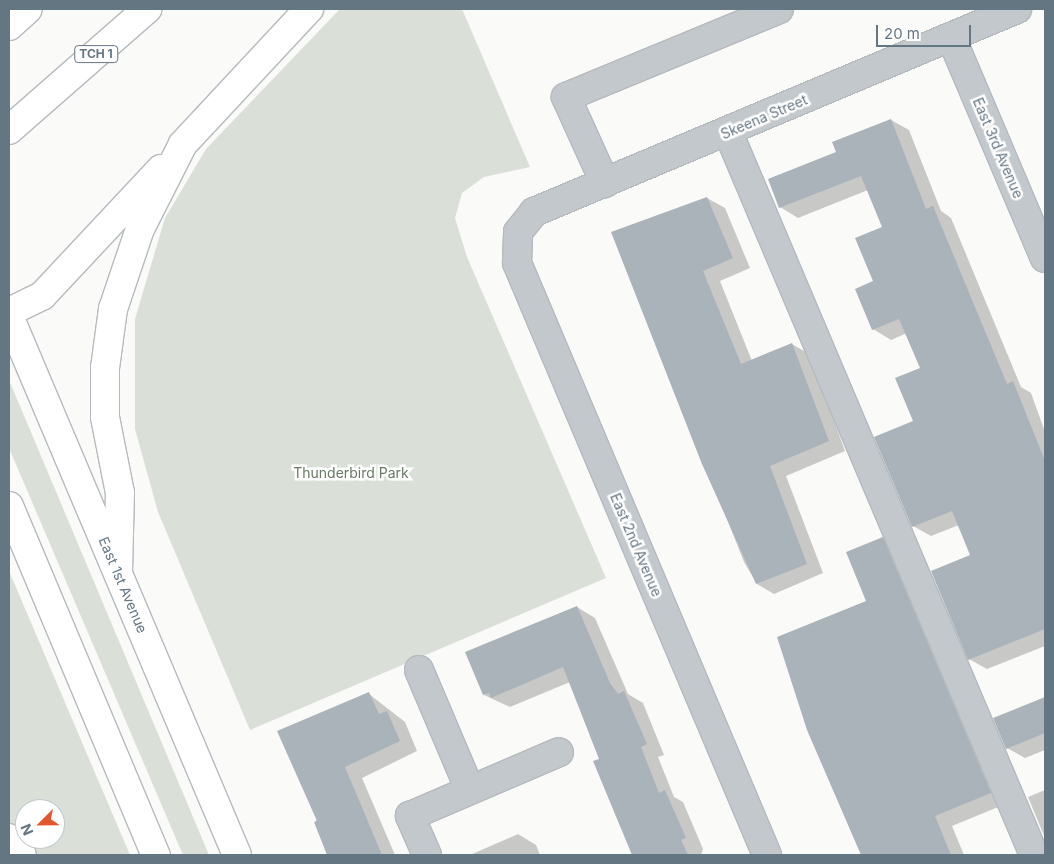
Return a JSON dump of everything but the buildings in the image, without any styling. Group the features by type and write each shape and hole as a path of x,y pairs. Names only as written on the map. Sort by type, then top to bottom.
{"main road":[{"name":"TCH 1","path":"9,130 147,9"},
{"path":"9,312 42,296 308,9"},
{"path":"118,574 120,493 105,417 105,368 113,309 140,229 183,144"},
{"name":"East 1st Avenue","path":"9,316 237,855"},
{"path":"9,506 156,855"},
{"path":"9,838 22,855"}],"street":[{"path":"605,183 566,97 780,9"},
{"name":"Skeena Street","path":"518,232 534,212 1018,9"},
{"name":"East 3rd Avenue","path":"951,37 1045,258"},
{"path":"728,132 1034,855"},
{"name":"East 2nd Avenue","path":"518,232 517,263 767,855"},
{"path":"419,670 470,790"},
{"path":"427,855 410,816 559,752"}],"green space":[{"name":"Thunderbird Park","path":"340,9 462,9 530,167 484,177 462,193 455,218 467,257 606,578 250,730 158,512 135,429 135,319 165,218 206,149"},
{"path":"9,380 209,855 183,855 9,448"},
{"path":"9,571 130,855 9,855"}]}
